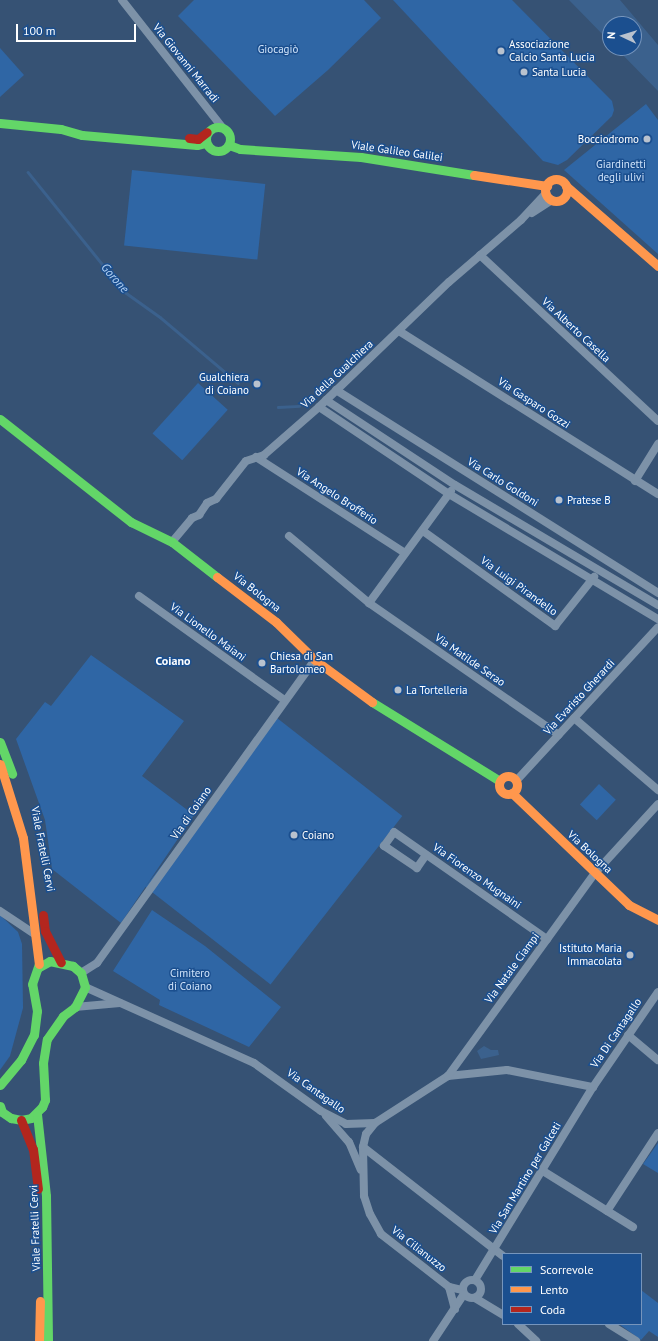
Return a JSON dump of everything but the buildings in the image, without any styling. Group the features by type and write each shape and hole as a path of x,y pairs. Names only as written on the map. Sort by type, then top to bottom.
{"main road":[{"name":"Viale Galileo Galilei","path":"0,123 72,131 82,135 197,145 206,143 217,152 229,145 240,149 288,154 298,152 361,157 493,176 528,176 562,199 598,212"},
{"name":"Viale Galileo Galilei","path":"72,131 82,129 198,139 219,125 229,135 240,141 289,147 298,152"},
{"path":"206,143 207,132"},
{"path":"229,135 229,145"},
{"name":"Viale Galileo Galilei","path":"549,190 559,179 658,266"},
{"path":"562,199 567,192 566,186"},
{"name":"Via Bologna","path":"0,419 131,522 172,542 276,622 315,660 388,714 500,781 501,790 506,794 512,793 629,905 658,920"},
{"name":"Viale Fratelli Cervi","path":"0,742 22,804 38,875 45,931 61,962"},
{"name":"Viale Fratelli Cervi","path":"0,764 23,838 37,936 39,967 32,984 37,1011 34,1036 21,1060 0,1085"},
{"path":"500,781 508,776 516,781 516,787 512,793"},
{"path":"39,967 50,962 61,962 81,973 85,988"},
{"name":"Viale Fratelli Cervi","path":"48,1341 46,1196 37,1114 45,1100 43,1063 47,1039 63,1016 75,1007 85,988"},
{"path":"1,1110 11,1118 21,1120 37,1114"},
{"name":"Viale Fratelli Cervi","path":"21,1120 33,1149 38,1194 39,1341"}],"street":[{"name":"Via Giovanni Marradi","path":"125,1 219,125"},
{"name":"Via della Gualchiera","path":"172,542 192,518 199,515 207,503 216,499 246,461 264,455 319,407 480,255 521,220 549,190"},
{"name":"Via Alberto Casella","path":"480,255 658,421"},
{"name":"Via Gasparo Gozzi","path":"399,330 658,494"},
{"name":"Via Carlo Goldoni","path":"336,390 658,593"},
{"path":"326,400 456,485 597,571 658,605"},
{"path":"319,407 449,494 658,620"},
{"path":"635,480 658,444"},
{"name":"Via Angelo Brofferio","path":"256,457 405,553"},
{"path":"369,603 456,485"},
{"name":"Via Luigi Pirandello","path":"423,531 555,626 591,580"},
{"name":"Via Matilde Serao","path":"289,536 369,603 558,735"},
{"path":"591,580 597,571"},
{"name":"Via Lionello Maiani","path":"139,596 284,700"},
{"name":"Via Evaristo Gherardi","path":"516,781 658,627"},
{"name":"Via di Coiano","path":"81,973 97,963 284,700 315,660"},
{"path":"574,718 658,790"},
{"name":"Via Natale Ciampi","path":"448,1076 595,873 658,804"},
{"name":"Via Fiorenzo Mugnaini","path":"426,855 417,868 384,846 394,832 547,939"},
{"path":"0,911 37,936"},
{"name":"Via Cantagallo","path":"85,988 123,1003 254,1063 321,1111 346,1124 375,1123"},
{"name":"Via Di Cantagallo","path":"593,1088 658,992"},
{"name":"Via Cantagallo","path":"75,1007 123,1003"},
{"path":"628,1035 658,1060"},
{"path":"375,1123 448,1076 507,1070 593,1088"},
{"name":"Via San Martino per Galceti","path":"475,1280 593,1088"},
{"path":"321,1111 348,1142 362,1172"},
{"name":"Via Cilianuzzo","path":"375,1123 366,1134 363,1147 362,1172 364,1196 370,1214 381,1234 449,1287 477,1296 502,1311"},
{"path":"607,1211 658,1133"},
{"path":"363,1147 502,1255"},
{"path":"543,1171 633,1227"},
{"path":"433,1341 454,1309 463,1292 466,1282 475,1280 480,1286 477,1296"},
{"path":"449,1287 454,1309"},
{"name":"Via Cilianuzzo","path":"477,1296 502,1314"},
{"path":"519,1325 536,1341"},
{"path":"611,1325 636,1341"}],"green space":[{"name":"Giocagiò","path":"194,0 364,0 381,18 328,70 275,116 178,16"},
{"name":"Associazione Calcio Santa Lucia","path":"393,0 512,0 612,101 614,110 612,116 567,160 558,165 543,161"},
{"path":"0,48 24,75 0,97"},
{"name":"Giardinetti degli ulivi","path":"646,104 658,120 658,254 564,170"},
{"path":"132,170 265,184 257,260 124,246"},
{"path":"198,383 228,410 182,460 152,434"},
{"path":"91,655 184,721 142,776 194,815 121,923 52,869 45,820 16,739 45,702 51,706"},
{"name":"Coiano","path":"277,718 402,816 271,985 145,887"},
{"path":"599,784 616,800 597,820 580,804"},
{"name":"Cimitero di Coiano","path":"152,910 205,946 281,1007 249,1047 159,1005 160,1000 113,971"},
{"path":"0,915 18,932 22,944 23,1008 10,1056 0,1070"},
{"path":"658,1143 658,1173 643,1164"},
{"path":"642,1291 658,1303 658,1337 649,1331 641,1340 620,1325 642,1325"}],"shaded area":[{"path":"569,0 620,0 634,16 602,16 602,34"},
{"path":"642,26 658,45 658,91 624,56 642,56"},
{"path":"484,1046 491,1050 498,1050 499,1055 481,1059 477,1051"}],"waterway":[{"name":"Gorone","path":"28,172 125,292 160,317 238,383"},
{"name":"Gorone","path":"278,407 299,406"}],"traffic: fast":[{"path":"0,123 61,129 82,135 197,145 206,143"},
{"path":"218,127 227,130 230,139 227,148 218,151 209,148 206,139 209,130 218,127"},
{"path":"229,145 240,149 361,157 474,175"},
{"path":"0,419 131,522 172,542 217,577"},
{"path":"372,702 500,781"},
{"path":"0,742 12,774"},
{"path":"0,1106 2,1112 11,1118 21,1120 31,1118 42,1107 45,1100 43,1063 47,1039 63,1016 75,1007 85,987 81,973 73,966 50,961 39,967"},
{"path":"0,1085 21,1060 34,1035 37,1011 32,984 39,964"},
{"path":"37,1114 46,1196 48,1341"}],"traffic: slow":[{"path":"474,175 547,186"},
{"path":"556,179 564,182 567,190 564,198 556,201 548,198 545,190 548,182 556,179"},
{"path":"566,186 658,266"},
{"path":"217,577 276,622 315,660 372,702"},
{"path":"0,764 23,838 39,964"},
{"path":"508,776 514,779 517,785 514,791 508,794 502,791 499,785 502,779 508,776"},
{"path":"512,793 629,905 658,920"},
{"path":"39,1341 40,1301"}],"traffic: jam":[{"path":"189,138 198,139 207,132"},
{"path":"43,915 45,931 61,962"},
{"path":"21,1120 33,1149 38,1189"}],"place":[{"name":"Associazione Calcio Santa Lucia","path":"501,51"},
{"name":"Santa Lucia","path":"524,72"},
{"name":"Bocciodromo","path":"647,139"},
{"name":"Gualchiera di Coiano","path":"257,384"},
{"name":"Pratese B","path":"559,500"},
{"name":"Chiesa di San Bartolomeo","path":"262,663"},
{"name":"La Tortelleria","path":"398,690"},
{"name":"Coiano","path":"294,835"},
{"name":"Istituto Maria Immacolata","path":"630,955"}],"district":[{"name":"Coiano","path":"173,661"}]}
